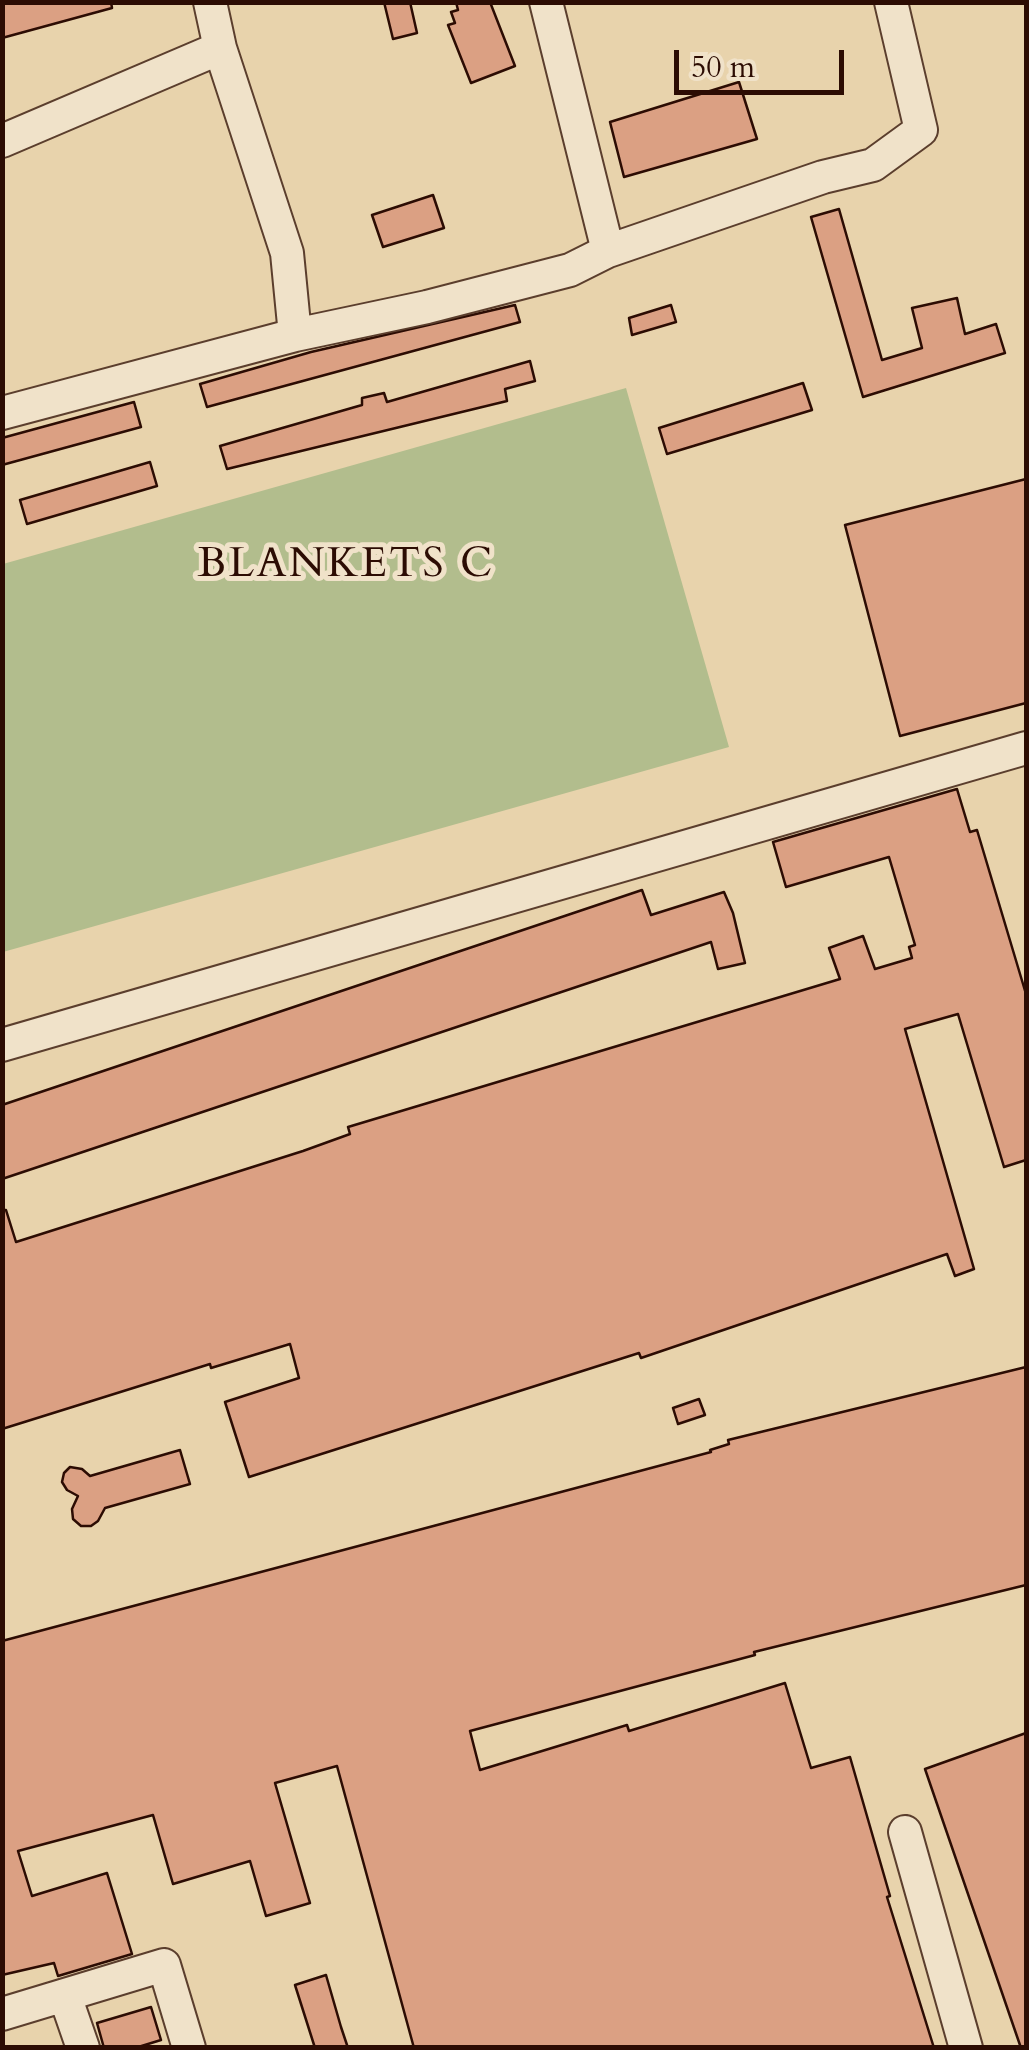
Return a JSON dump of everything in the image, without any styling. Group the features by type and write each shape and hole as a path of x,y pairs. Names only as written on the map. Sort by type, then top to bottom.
{"street":[{"path":"210,2 220,48 287,253 295,334"},
{"path":"546,2 608,251"},
{"path":"2,413 295,334 427,307 570,270 608,251 873,165 921,130 891,2"},
{"path":"2,140 220,48"},
{"path":"2,1045 1026,748"},
{"path":"905,1832 966,2048"},
{"path":"2,2014 164,1965 189,2048"},
{"path":"66,1996 83,2048"}],"green space":[{"path":"626,388 729,747 3,952 3,564"}],"building":[{"path":"2,2 111,2 112,8 2,38"},
{"path":"384,2 410,2 417,33 393,39"},
{"path":"456,2 490,2 515,66 471,83 448,25 455,23 451,12 458,10"},
{"path":"739,82 757,139 624,177 610,122"},
{"path":"433,195 444,228 383,247 372,215"},
{"path":"839,209 882,360 922,348 912,308 957,298 965,334 996,324 1005,353 863,397 811,217"},
{"path":"515,305 520,322 207,407 200,384 311,352"},
{"path":"671,305 676,322 632,335 629,318"},
{"path":"530,361 535,381 505,389 507,401 227,469 220,446 362,405 362,398 384,393 387,402"},
{"path":"803,383 812,410 667,454 659,428"},
{"path":"134,402 141,427 2,465 2,438"},
{"path":"150,462 157,486 27,524 20,500"},
{"path":"1026,479 1026,703 900,736 845,525"},
{"path":"957,789 970,832 977,830 1026,994 1026,1160 1004,1167 958,1014 905,1029 974,1269 955,1276 947,1254 641,1358 639,1353 249,1477 225,1402 299,1378 290,1344 211,1368 210,1364 2,1429 2,1210 6,1210 16,1242 303,1151 350,1134 348,1127 840,979 829,948 863,936 875,969 912,958 909,947 915,945 889,857 786,887 773,842"},
{"path":"642,890 651,915 724,892 745,963 718,969 711,942 2,1179 2,1105"},
{"path":"1026,1367 1026,1585 754,1652 755,1655 470,1731 480,1770 627,1725 629,1731 785,1683 811,1768 850,1757 890,1896 887,1897 934,2048 414,2048 337,1766 275,1783 310,1903 266,1916 250,1861 173,1884 153,1815 18,1851 32,1896 107,1873 132,1954 58,1976 54,1963 2,1975 2,1641 711,1452 729,1444 728,1440"},
{"path":"699,1399 705,1415 678,1424 673,1408"},
{"path":"180,1450 190,1484 105,1508 91,1526 81,1526 73,1519 72,1509 78,1496 62,1482 70,1467 82,1469 90,1476"},
{"path":"1026,1733 1026,2048 1021,2048 925,1769"},
{"path":"326,1975 348,2048 315,2048 295,1985"},
{"path":"151,2007 161,2040 135,2048 104,2048 97,2023"}],"district":[{"name":"BLANKETS C","path":"346,566"}]}
